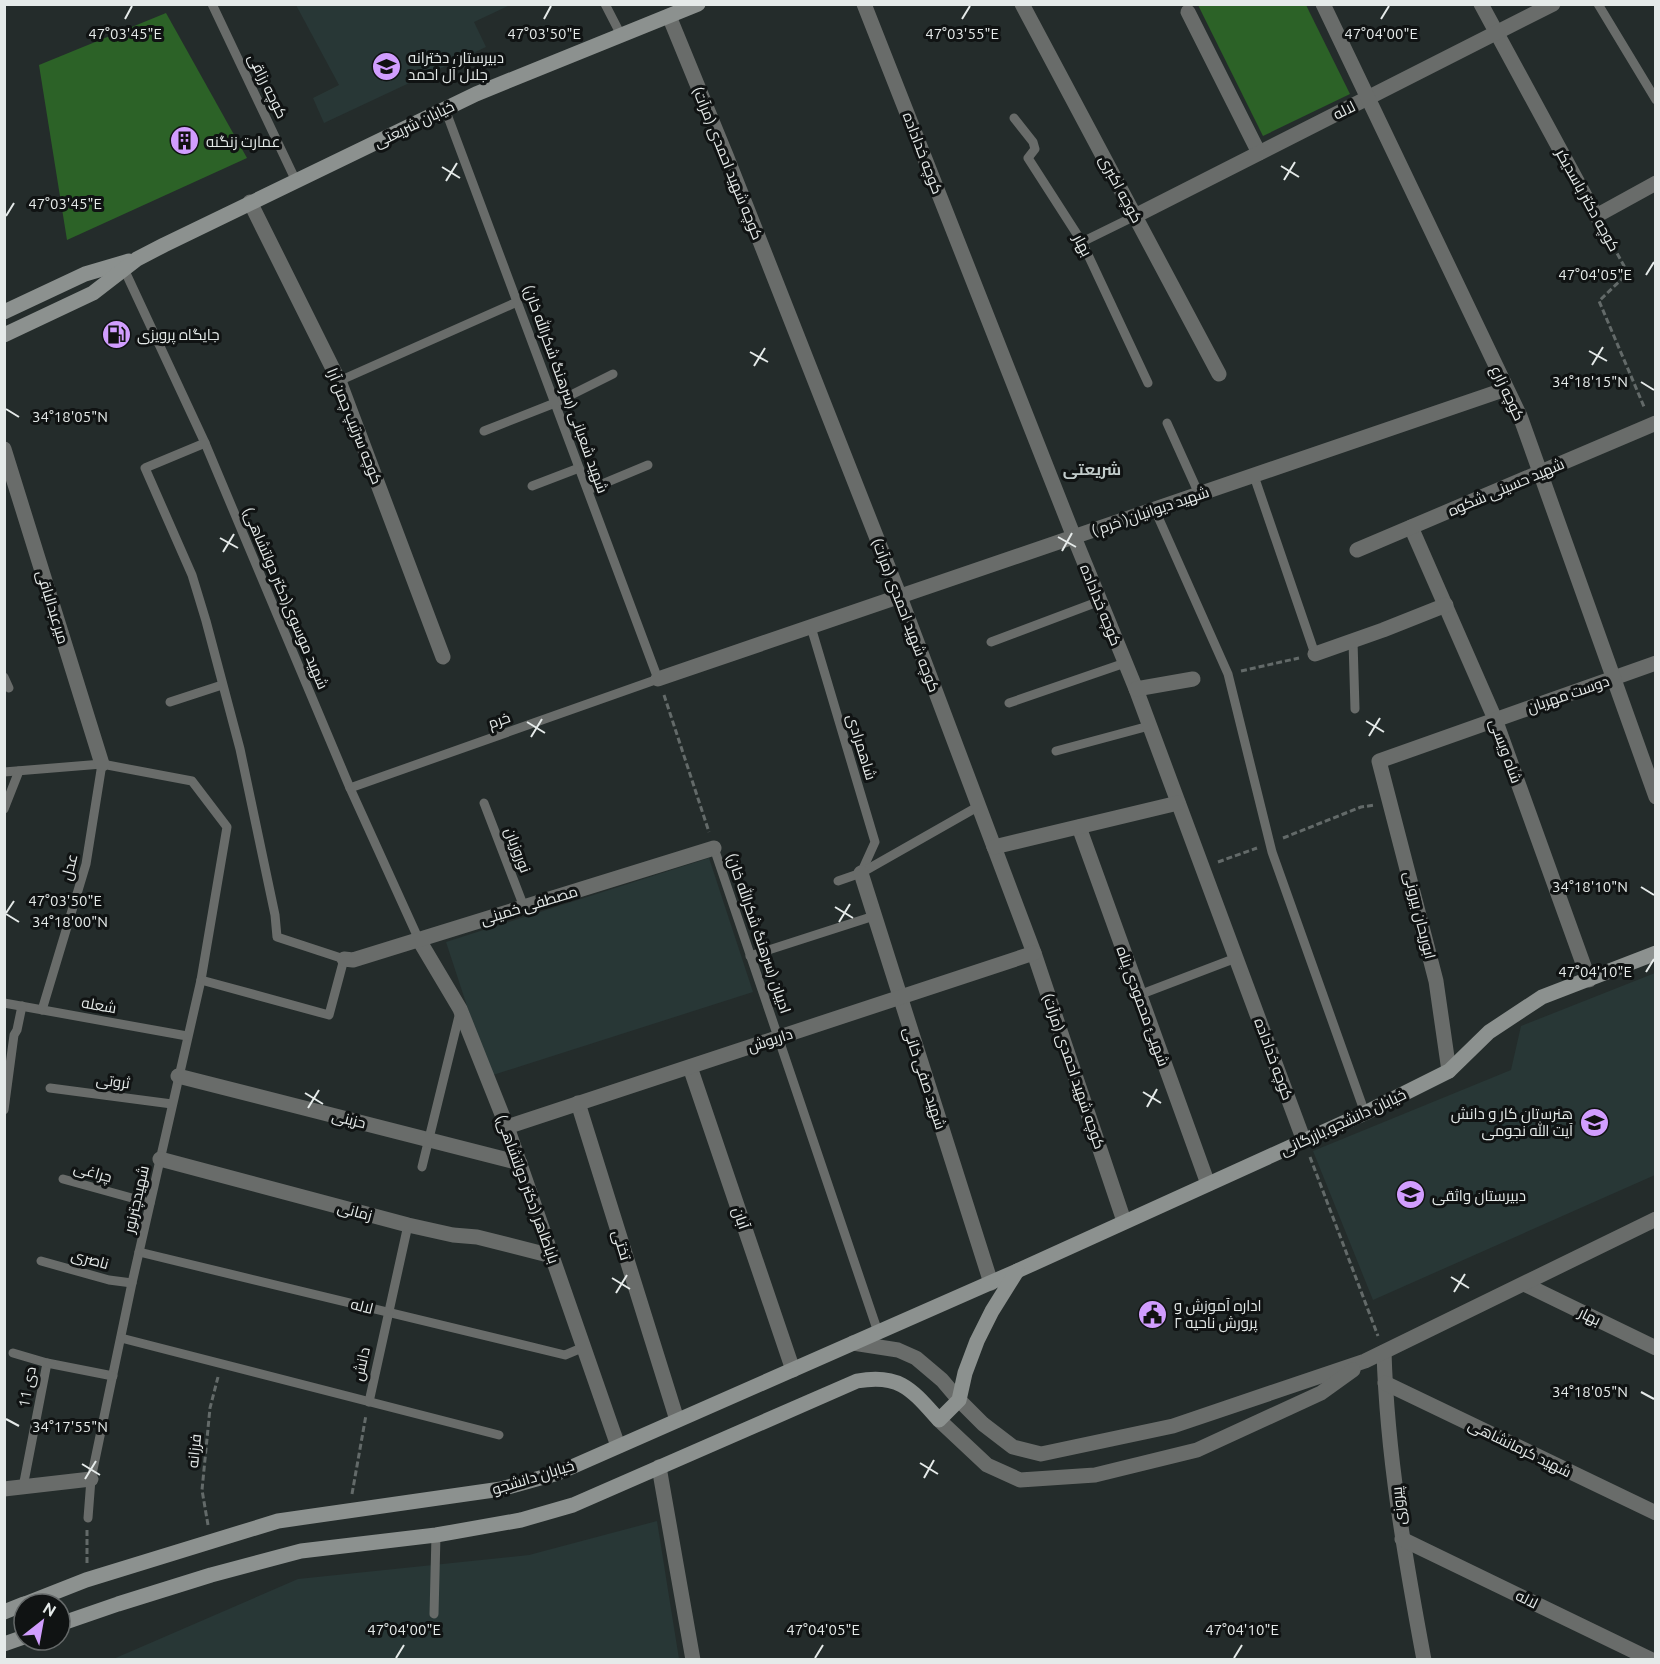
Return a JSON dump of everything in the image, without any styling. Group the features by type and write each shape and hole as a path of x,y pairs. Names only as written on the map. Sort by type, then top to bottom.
{"main road":[{"name":"خیابان شریعتی","path":"4,312 85,274 137,259 476,94 698,4"},
{"name":"خیابان شریعتی","path":"4,334 93,292 137,259"},
{"name":"خیابان دانشجو.بازرگانی","path":"1017,1271 1365,1113 1449,1071 1489,1032 1542,997 1656,953"},
{"name":"خیابان دانشجو","path":"55,1592 86,1580 278,1521 501,1490 558,1473 1017,1271"},
{"path":"72,1620 201,1578 301,1551 436,1535 521,1520 573,1505 857,1381 876,1377 890,1379 903,1385 939,1420 959,1400 976,1341 1017,1271"}],"street":[{"name":"کوچه خداداده","path":"864,4 1136,689 1304,1141"},
{"name":"کوچه اکبری","path":"1022,4 1219,374"},
{"name":"کوچه زارع","path":"1323,4 1520,416 1656,797"},
{"name":"کوچه دکتر باسدیکر","path":"1481,4 1596,216"},
{"name":"لاله","path":"1135,216 1553,4"},
{"path":"1188,12 1259,153"},
{"name":"کوچه شهید احمدی (مرآت)","path":"669,16 900,597 1034,952 1124,1221"},
{"path":"1596,216 1656,183"},
{"name":"کوچه سرتیپ چمن آرا","path":"250,202 339,381 443,657"},
{"name":"شهید دیوانیان( خرم )","path":"658,680 1506,389"},
{"name":"شهید حسینی شکوه","path":"1356,550 1654,424"},
{"name":"میرعبدالباقی","path":"4,449 102,764"},
{"name":"شاه ویسی","path":"1411,527 1496,719 1589,980"},
{"path":"1315,654 1446,605"},
{"name":"دوست مهربان","path":"1379,761 1656,663"},
{"path":"1136,689 1193,679"},
{"name":"ابوریحان بیرونی","path":"1379,761 1437,981 1449,1071"},
{"path":"994,847 1178,803"},
{"name":"شهیئ محمودی پناه","path":"1079,827 1208,1184"},
{"name":"مصطفی خمینی","path":"344,958 353,960 714,848"},
{"name":"شهید صفی خانی","path":"861,873 990,1283"},
{"name":"باباطاهر (دکتر دولتشاهی)","path":"419,940 460,1009 507,1127 618,1446"},
{"name":"داریوش","path":"507,1127 1034,952"},
{"name":"آبان","path":"690,1067 793,1370"},
{"name":"حزینی","path":"178,1076 520,1163"},
{"name":"تختی","path":"578,1103 677,1420"},
{"name":"زمانی","path":"160,1159 408,1225 477,1238 552,1256"},
{"path":"853,1344 898,1350 916,1358 942,1380 983,1424 1013,1447 1041,1454 1173,1426 1365,1361 1656,1219"},
{"name":"بهار","path":"1524,1284 1656,1348"},
{"name":"پیروزی","path":"1384,1352 1385,1383 1402,1539 1424,1659"},
{"path":"939,1420 987,1465 1020,1479 1095,1475 1197,1450 1321,1394 1365,1361"},
{"name":"شهید کرمانشاهی","path":"1385,1383 1656,1513"},
{"path":"659,1467 693,1659"},
{"path":"4,1489 91,1479"},
{"name":"لاله","path":"1402,1539 1652,1659"}],"lane":[{"name":"کوچه رزاقی","path":"212,4 296,181"},
{"path":"604,4 621,35"},
{"path":"1598,4 1656,100"},
{"name":"شهید شعبانی (سرهنگ شکرالله خان)","path":"445,109 658,680"},
{"name":"بهار","path":"1014,118 1033,142 1035,149 1028,158 1082,242 1148,383"},
{"path":"1082,242 1135,216"},
{"name":"شهید موسوی(دکتر دولتشاهی)","path":"124,269 205,443 350,788 419,940"},
{"path":"339,381 517,302"},
{"path":"484,431 555,403 613,374"},
{"path":"1167,423 1199,494"},
{"path":"201,980 329,1015 344,958 277,937 275,915 240,749 192,575 145,468 205,443"},
{"path":"588,490 648,465"},
{"path":"532,486 579,468"},
{"path":"1254,476 1315,654"},
{"path":"1155,510 1228,674 1270,842 1365,1113"},
{"path":"991,642 1100,601"},
{"name":"شاهمرادی","path":"811,627 875,842 861,873"},
{"path":"1353,641 1355,709"},
{"path":"1009,704 1125,663"},
{"path":"4,677 9,688"},
{"name":"خرم","path":"350,788 658,680"},
{"path":"170,702 222,685"},
{"path":"1056,751 1149,726"},
{"path":"4,772 102,764"},
{"name":"شهیدچترنور","path":"88,1518 91,1479 132,1283 201,980 227,827 192,781 102,764"},
{"name":"عدل","path":"42,1010 86,864 102,764"},
{"path":"4,809 19,771"},
{"name":"نوروزیان","path":"484,804 524,907"},
{"path":"838,881 861,873 979,807"},
{"name":"ادیبان (سرهنگ شکرالله خان)","path":"714,848 878,1332"},
{"path":"750,956 874,916"},
{"path":"1139,995 1236,958"},
{"name":"شعله","path":"4,1003 187,1036"},
{"path":"4,1110 14,1035 18,1030 22,1006"},
{"path":"422,1167 460,1009"},
{"name":"ثروتی","path":"50,1088 172,1104"},
{"name":"چراغی","path":"63,1179 150,1203"},
{"name":"دانش","path":"369,1402 408,1225"},
{"name":"لاله","path":"139,1252 565,1355 584,1347"},
{"name":"ناصری","path":"41,1261 109,1280 132,1283"},
{"path":"121,1338 499,1435"},
{"name":"11 دی","path":"13,1353 47,1363 23,1486"},
{"path":"47,1363 112,1376"},
{"path":"434,1614 436,1535"}],"path":[{"name":"کوچه دکتر باسدیکر","path":"1596,216 1628,273 1599,301 1654,424"},
{"path":"1228,674 1315,654"},
{"name":"ادیبان (سرهنگ شکرالله خان)","path":"658,680 714,848"},
{"path":"1202,868 1361,807 1391,802"},
{"path":"1304,1141 1384,1352"},
{"name":"فرزانه","path":"211,1541 202,1490 210,1408 221,1364"},
{"name":"دانش","path":"349,1510 369,1402"},
{"path":"86,1580 88,1518"}],"shaded area":[{"name":"دبیرستان دخترانه جلال آل احمد","path":"296,5 507,5 474,22 486,47 324,123 313,98 339,85"},
{"path":"709,858 753,992 490,1076 446,942"},
{"path":"1655,973 1655,1175 1373,1300 1313,1151 1511,1070 1521,1026"},
{"path":"657,1521 679,1659 111,1660 298,1579 529,1555"}],"green space":[{"path":"1198,5 1306,5 1350,94 1263,136"},
{"path":"166,13 247,158 67,240 39,65"}],"place":[{"name":"دبیرستان دخترانه جلال آل احمد","path":"387,66"},
{"name":"عمارت زنگنه","path":"185,141"},
{"name":"جایگاه پرویزی","path":"116,334"},
{"name":"هنرستان کار و دانش آیت الله نجومی","path":"1594,1122"},
{"name":"دبیرستان واثقی","path":"1411,1195"},
{"name":"اداره آموزش و پرورش ناحیه ۲","path":"1153,1314"}],"district":[{"name":"شریعتی","path":"1092,469"}]}
